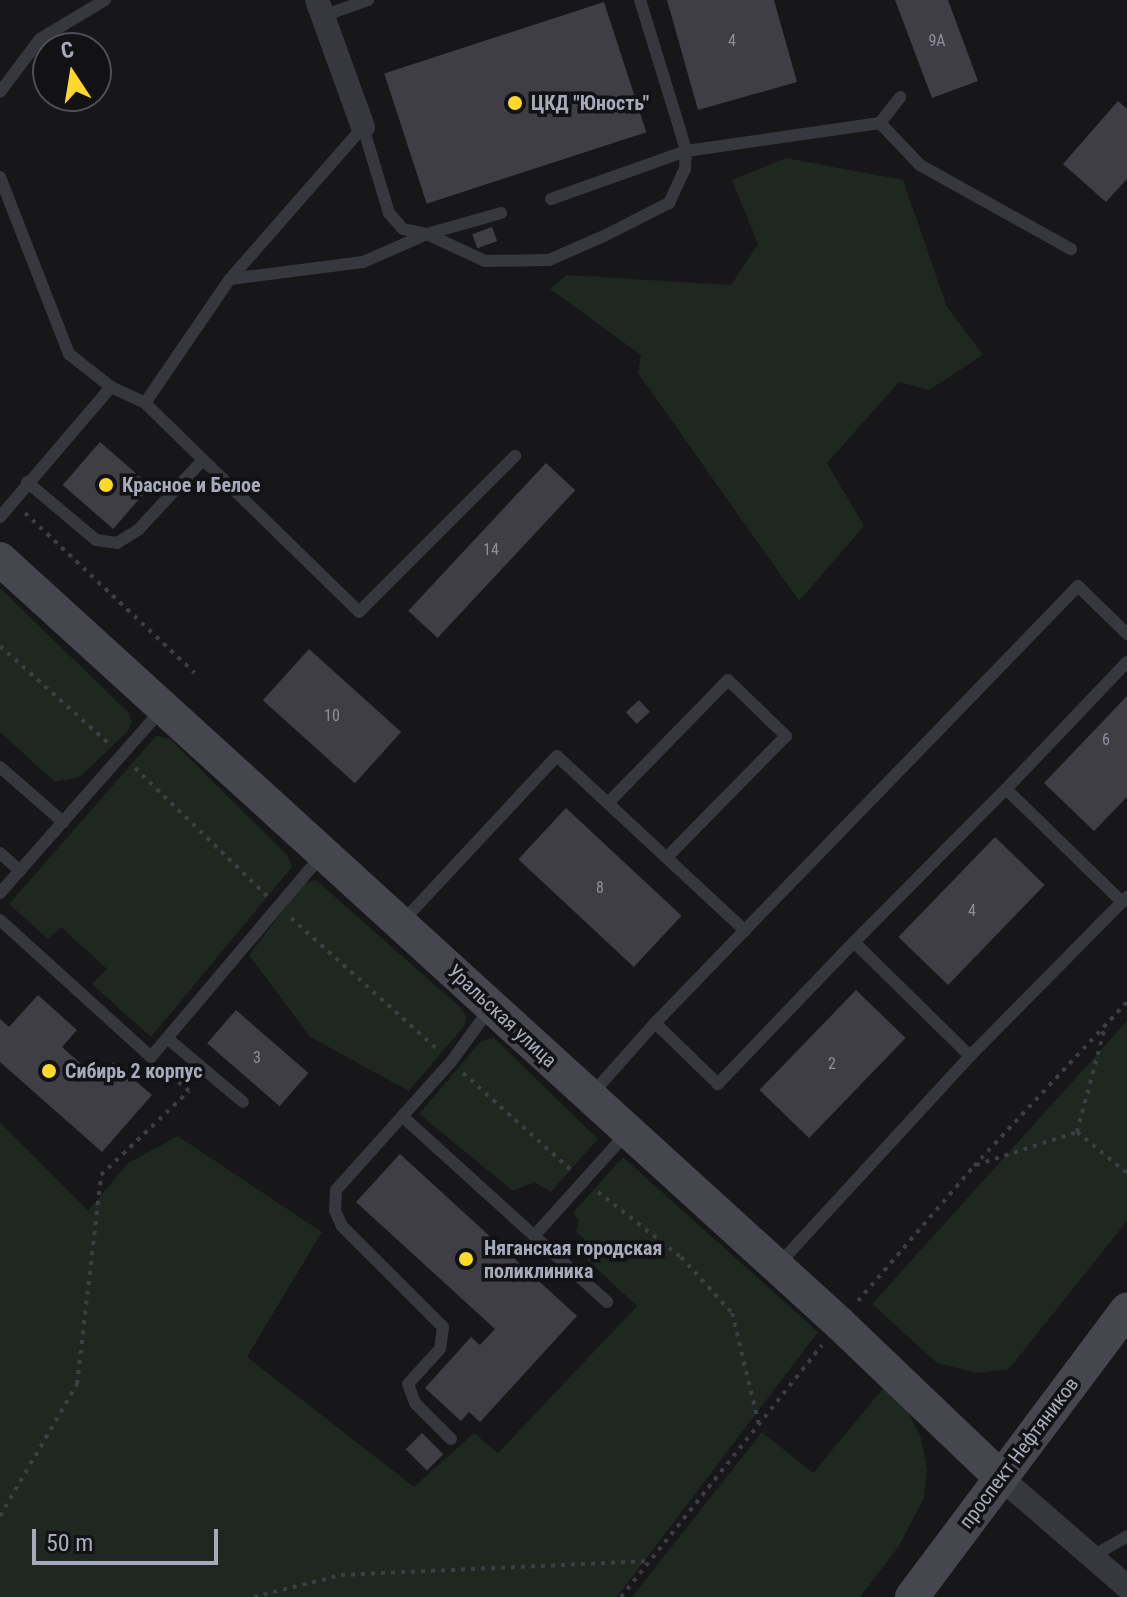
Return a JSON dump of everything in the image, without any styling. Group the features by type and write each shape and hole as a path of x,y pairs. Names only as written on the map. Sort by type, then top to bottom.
{"street":[{"path":"320,8 363,127"},
{"name":"Уральская улица","path":"0,559 777,1266 1000,1477"},
{"name":"проспект Нефтяников","path":"912,1597 1127,1310"},
{"path":"1000,1477 1127,1587"}],"lane":[{"path":"0,92 40,39 105,0"},
{"path":"320,8 368,0"},
{"path":"363,127 389,213 403,229 427,234 485,261 549,260 669,203 685,169 686,151 640,0"},
{"path":"551,199 686,151 880,123 900,97"},
{"path":"880,123 920,165 1071,249"},
{"path":"145,403 230,279 363,127"},
{"path":"0,177 69,354 111,387 145,403 359,612 515,456"},
{"path":"230,279 363,262 427,234 501,213"},
{"path":"0,517 111,387"},
{"path":"27,482 96,540 117,543 139,529 203,460"},
{"path":"589,1097 655,1023 1078,586 1127,634"},
{"path":"655,1023 718,1084 1127,662"},
{"path":"608,803 728,680 786,736 667,857"},
{"path":"0,893 164,707"},
{"path":"401,923 557,756 745,931"},
{"path":"0,767 63,822"},
{"path":"777,1266 970,1056 1125,899 1006,789"},
{"path":"0,853 20,871"},
{"path":"0,920 151,1057 323,853"},
{"path":"854,942 970,1056"},
{"path":"451,1439 415,1403 408,1384 440,1349 443,1327 342,1226 335,1210 336,1190 451,1062 492,1006"},
{"path":"167,1038 243,1102"},
{"path":"402,1116 607,1302"},
{"path":"534,1236 628,1132"},
{"path":"1093,1556 1127,1536"}],"path":[{"path":"13,502 195,673"},
{"path":"0,646 122,755 279,907 451,1062 585,1181 681,1257 732,1313 759,1425"},
{"path":"621,1597 839,1323 974,1166 1127,1002"},
{"path":"1077,1132 1106,1025"},
{"path":"0,1516 77,1384 101,1175 189,1091 151,1057"},
{"path":"974,1166 1077,1132"},
{"path":"1077,1132 1127,1173"},
{"path":"254,1597 341,1575 650,1561"}],"shaded area":[{"path":"786,158 903,180 947,307 983,355 929,390 899,382 827,463 864,526 799,601 638,373 641,355 550,289 567,275 731,285 758,244 732,180"},
{"path":"0,588 128,712 132,722 128,731 80,777 55,782 0,732"},
{"path":"156,736 169,738 287,855 292,867 151,1037 92,984 107,969 61,927 48,939 9,904"},
{"path":"316,880 462,1009 466,1016 465,1025 409,1091 310,1037 249,955 303,884"},
{"path":"1127,1021 1127,1221 1009,1369 978,1373 937,1363 872,1304"},
{"path":"494,1038 598,1139 551,1192 534,1182 513,1191 419,1114 481,1041"},
{"path":"0,1122 88,1211 128,1163 178,1136 322,1232 247,1357 414,1487 474,1433 498,1453 637,1306 586,1259 592,1246 576,1232 579,1221 573,1213 623,1157 818,1332 617,1597 0,1597"},
{"path":"885,1386 904,1404 921,1438 927,1470 924,1498 899,1546 860,1597 632,1597 762,1432 813,1473"}],"building":[{"path":"667,0 774,0 797,82 698,110"},
{"path":"895,0 948,0 978,81 932,98"},
{"name":"ЦКД \"Юность\"","path":"604,2 646,132 427,204 384,73"},
{"path":"1118,101 1127,109 1127,179 1106,202 1063,164"},
{"path":"492,227 497,241 477,248 472,234"},
{"name":"Красное и Белое","path":"100,442 151,486 113,529 63,485"},
{"path":"546,463 575,490 437,638 408,611"},
{"path":"309,649 401,732 355,783 263,700"},
{"path":"1127,696 1127,797 1094,831 1044,783"},
{"path":"639,700 650,712 637,724 626,712"},
{"path":"566,808 682,916 634,967 518,859"},
{"path":"995,837 1045,885 948,985 898,937"},
{"path":"856,990 906,1038 809,1138 759,1090"},
{"name":"Сибирь 2 корпус","path":"38,995 77,1030 62,1047 98,1079 113,1062 152,1095 102,1152 0,1062 0,1019 9,1027"},
{"path":"236,1010 308,1073 280,1106 207,1043"},
{"name":"Няганская городская поликлиника","path":"400,1154 577,1316 480,1422 469,1412 461,1421 425,1388 471,1337 480,1345 495,1329 356,1202"},
{"path":"422,1433 443,1454 427,1470 406,1449"}],"place":[{"name":"ЦКД \"Юность\"","path":"515,103"},
{"name":"Красное и Белое","path":"106,485"},
{"name":"Сибирь 2 корпус","path":"49,1071"},
{"name":"Няганская городская поликлиника","path":"466,1259"}]}
